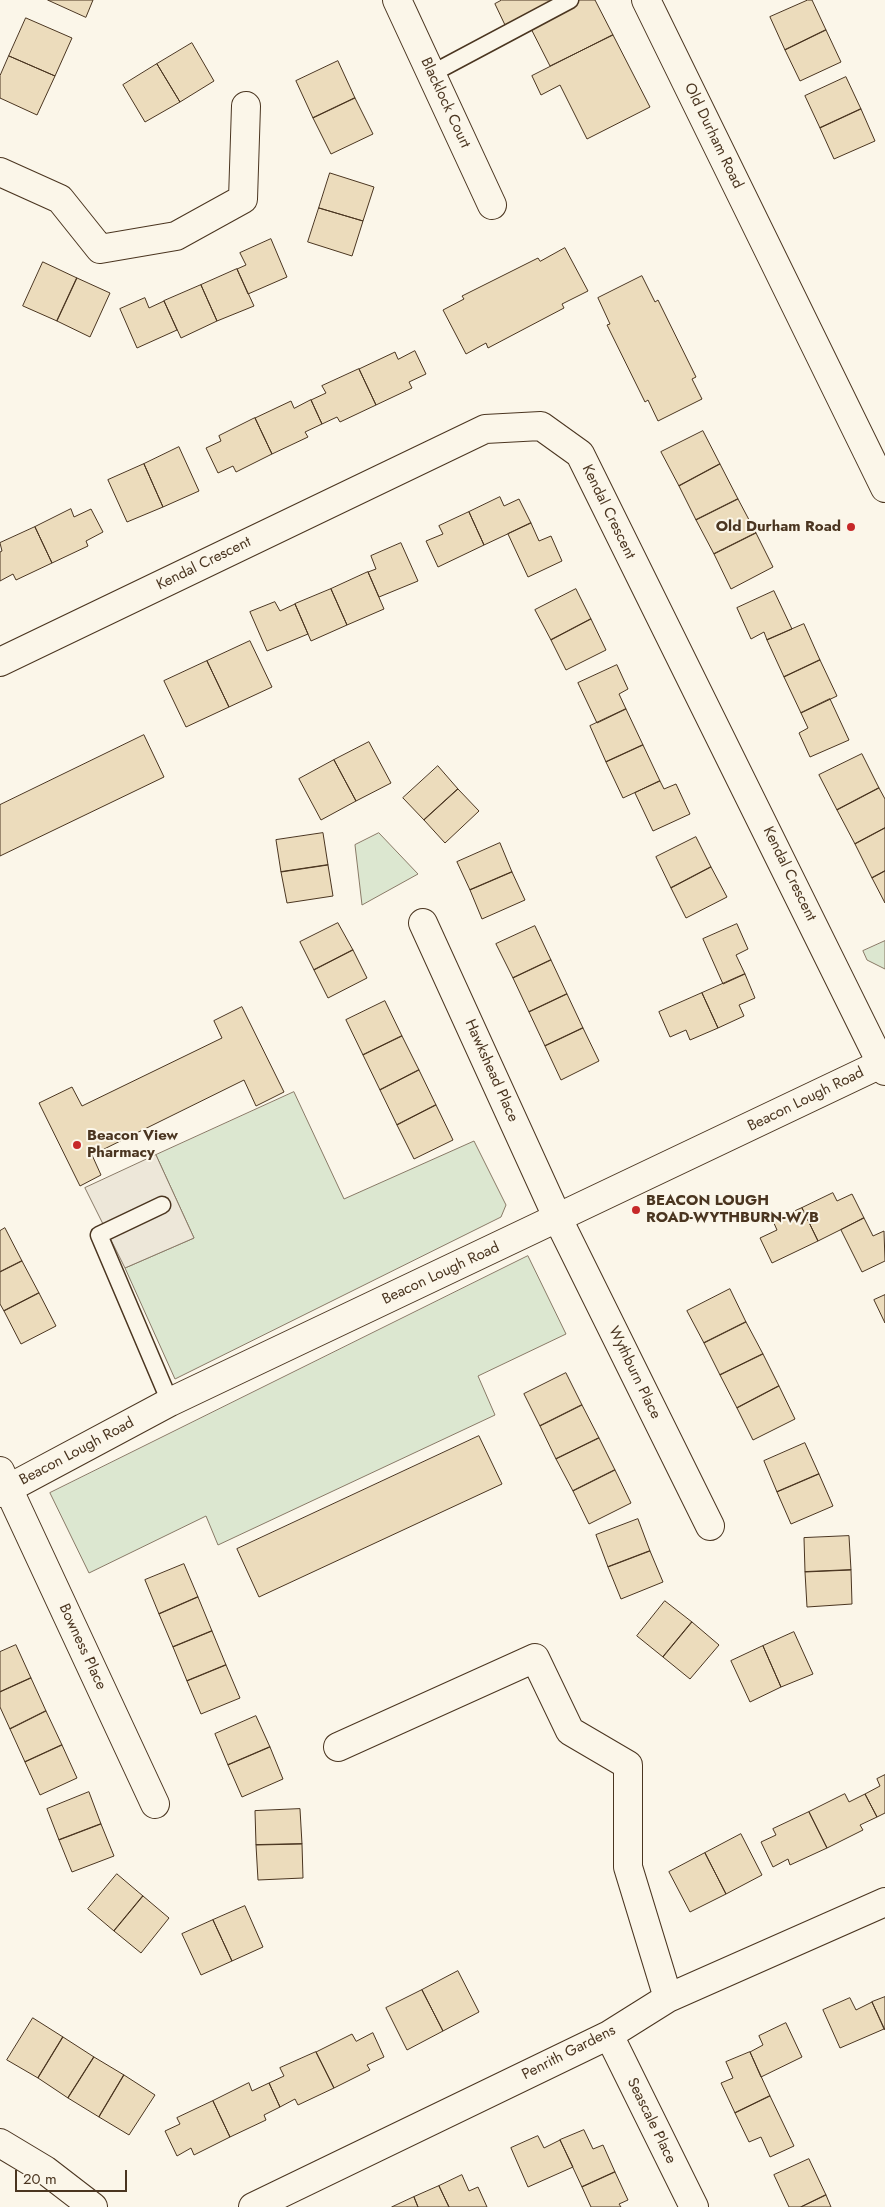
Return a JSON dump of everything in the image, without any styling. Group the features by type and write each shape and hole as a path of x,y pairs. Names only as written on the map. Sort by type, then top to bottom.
{"street":[{"name":"Blacklock Court","path":"398,0 492,205"},
{"name":"Old Durham Road","path":"646,0 885,488"},
{"path":"0,172 60,199 100,249 176,236 243,199 246,106"},
{"name":"Kendal Crescent","path":"0,662 485,429 541,426 580,454 884,1066"},
{"name":"Hawkshead Place","path":"423,923 558,1219"},
{"name":"Beacon Lough Road","path":"3,1484 170,1402 884,1066"},
{"name":"Wythburn Place","path":"558,1219 710,1526"},
{"name":"Bowness Place","path":"3,1484 155,1804"},
{"path":"338,1747 535,1658 570,1731 628,1766 628,1867 668,1998"},
{"name":"Penrith Gardens","path":"253,2207 609,2035 668,1998 885,1902"},
{"name":"Seascale Place","path":"609,2035 694,2207"},
{"path":"0,2143 45,2170 93,2207"}],"lane":[{"path":"431,74 570,0"},
{"path":"162,1205 99,1235 170,1402"}],"green space":[{"path":"379,833 418,874 362,905 355,845"},
{"path":"885,941 885,969 867,960 863,951"},
{"path":"294,1092 344,1199 474,1141 506,1205 501,1217 175,1379 125,1268 194,1238 156,1155"},
{"path":"528,1256 566,1334 478,1376 495,1415 218,1545 206,1516 89,1573 50,1493"}],"shaded area":[{"path":"156,1155 194,1238 125,1268 85,1188"}],"building":[{"path":"48,0 93,0 86,17"},
{"path":"502,0 595,0 613,35 550,66 524,15 505,25 495,4"},
{"path":"808,0 812,0 826,30 785,50 770,17"},
{"path":"26,18 72,38 55,76 9,56"},
{"path":"826,30 841,62 800,81 785,50"},
{"path":"613,35 650,107 587,139 560,85 541,95 532,76"},
{"path":"192,43 214,81 180,102 157,64"},
{"path":"9,56 55,76 37,115 0,98 0,76"},
{"path":"338,61 355,98 313,118 296,81"},
{"path":"157,64 180,102 145,122 123,85"},
{"path":"846,77 861,109 820,128 805,96"},
{"path":"355,98 373,134 331,154 313,118"},
{"path":"861,109 875,141 834,159 820,128"},
{"path":"330,173 374,187 363,221 319,208"},
{"path":"319,208 363,221 352,256 308,242"},
{"path":"271,239 287,277 248,294 237,269 246,265 240,253"},
{"path":"565,248 588,291 562,304 564,308 488,348 486,343 466,354 443,310 464,299 462,296 538,258 540,261"},
{"path":"43,262 77,278 57,321 23,306"},
{"path":"237,269 254,306 217,321 201,285"},
{"path":"642,276 655,302 658,300 696,377 692,379 702,399 658,421 648,400 645,402 607,325 610,324 598,298"},
{"path":"77,278 110,293 90,337 57,321"},
{"path":"201,285 217,321 181,338 164,301"},
{"path":"145,298 149,308 164,301 177,330 137,348 120,309"},
{"path":"415,351 426,374 409,382 412,388 376,405 359,369 395,352 398,359"},
{"path":"359,369 376,405 340,422 337,417 322,424 311,400 326,393 322,386"},
{"path":"311,400 322,424 305,432 308,437 272,454 255,418 291,401 294,408"},
{"path":"255,418 272,454 236,472 233,466 218,473 206,448 221,441 219,436"},
{"path":"703,431 720,464 679,486 661,452"},
{"path":"179,447 199,491 163,507 144,464"},
{"path":"144,464 163,507 127,522 108,480"},
{"path":"720,464 738,499 696,520 679,486"},
{"path":"500,497 504,506 519,499 531,523 484,545 469,512"},
{"path":"738,499 756,533 714,554 696,520"},
{"path":"71,509 74,517 91,509 103,532 86,541 88,546 52,563 35,527"},
{"path":"469,512 484,545 438,567 426,541 443,534 439,526"},
{"path":"531,523 539,541 551,536 562,561 528,577 508,534"},
{"path":"35,527 52,563 16,580 13,574 0,581 0,552 2,551 0,543"},
{"path":"756,533 773,567 731,589 714,554"},
{"path":"401,543 418,581 379,597 368,572 376,569 371,556"},
{"path":"368,572 384,609 347,625 331,589"},
{"path":"331,589 347,625 311,641 295,604"},
{"path":"576,589 591,619 551,640 535,610"},
{"path":"774,591 792,629 767,640 764,632 751,639 737,608"},
{"path":"275,602 280,611 295,604 308,634 267,651 250,612"},
{"path":"591,619 606,650 566,670 551,640"},
{"path":"804,624 820,660 784,677 767,640"},
{"path":"250,641 272,687 229,707 207,661"},
{"path":"820,660 837,696 801,713 784,677"},
{"path":"207,661 229,707 186,727 164,681"},
{"path":"617,665 628,689 619,694 626,709 597,723 578,683"},
{"path":"830,699 849,740 810,757 799,733 808,728 801,713"},
{"path":"626,709 643,745 606,762 590,726"},
{"path":"144,735 164,777 0,856 0,805"},
{"path":"369,742 391,783 356,801 334,760"},
{"path":"643,745 660,781 623,798 606,762"},
{"path":"862,754 879,788 837,810 819,775"},
{"path":"334,760 356,801 321,820 299,779"},
{"path":"438,766 458,789 424,820 403,798"},
{"path":"660,781 664,789 676,784 690,814 653,831 635,793"},
{"path":"879,788 885,799 885,828 855,844 837,810"},
{"path":"458,789 479,811 445,843 424,820"},
{"path":"885,828 885,871 872,878 855,844"},
{"path":"323,833 328,865 281,872 276,840"},
{"path":"696,837 711,867 671,888 656,857"},
{"path":"500,843 512,872 470,890 457,862"},
{"path":"328,865 333,896 287,903 281,872"},
{"path":"711,867 727,897 686,918 671,888"},
{"path":"885,871 885,903 872,878"},
{"path":"512,872 525,900 482,919 470,890"},
{"path":"338,923 353,950 314,970 300,942"},
{"path":"737,924 748,949 736,955 745,974 723,984 703,939"},
{"path":"535,926 551,960 513,978 496,944"},
{"path":"353,950 367,978 328,998 314,970"},
{"path":"551,960 567,994 529,1012 513,978"},
{"path":"745,974 755,998 739,1005 744,1016 718,1028 702,993"},
{"path":"702,993 718,1028 690,1040 686,1030 670,1037 659,1012"},
{"path":"567,994 583,1028 545,1046 529,1012"},
{"path":"385,1001 402,1036 363,1055 346,1020"},
{"path":"242,1007 284,1092 256,1106 244,1080 92,1155 101,1175 80,1186 39,1103 72,1087 82,1106 222,1038 214,1021"},
{"path":"583,1028 599,1061 561,1080 545,1046"},
{"path":"402,1036 419,1070 380,1090 363,1055"},
{"path":"419,1070 436,1105 397,1125 380,1090"},
{"path":"436,1105 453,1140 414,1159 397,1125"},
{"path":"833,1193 837,1201 852,1194 864,1218 818,1241 802,1208"},
{"path":"802,1208 818,1241 772,1263 760,1238 777,1230 773,1221"},
{"path":"864,1218 873,1236 884,1231 885,1261 862,1272 841,1230"},
{"path":"5,1228 22,1261 0,1272 0,1231"},
{"path":"22,1261 39,1293 4,1311 0,1304 0,1272"},
{"path":"730,1289 746,1322 704,1343 687,1311"},
{"path":"39,1293 56,1326 21,1344 4,1311"},
{"path":"885,1295 885,1323 874,1300"},
{"path":"746,1322 763,1354 720,1375 704,1343"},
{"path":"763,1354 779,1386 737,1408 720,1375"},
{"path":"566,1373 582,1405 540,1426 524,1394"},
{"path":"779,1386 795,1419 753,1440 737,1408"},
{"path":"582,1405 599,1438 556,1459 540,1426"},
{"path":"479,1436 502,1484 259,1597 237,1549"},
{"path":"599,1438 615,1470 573,1491 556,1459"},
{"path":"805,1443 819,1474 777,1492 764,1461"},
{"path":"615,1470 631,1503 589,1524 573,1491"},
{"path":"819,1474 833,1506 791,1524 777,1492"},
{"path":"638,1519 650,1551 608,1567 596,1535"},
{"path":"849,1536 851,1570 805,1572 804,1538"},
{"path":"650,1551 663,1582 621,1599 608,1567"},
{"path":"184,1564 198,1597 159,1614 145,1580"},
{"path":"851,1570 852,1604 807,1607 805,1572"},
{"path":"198,1597 212,1631 173,1647 159,1614"},
{"path":"665,1601 692,1622 663,1657 637,1636"},
{"path":"692,1622 719,1645 690,1679 663,1657"},
{"path":"212,1631 226,1665 187,1681 173,1647"},
{"path":"794,1632 813,1674 781,1687 763,1646"},
{"path":"16,1645 31,1678 0,1692 0,1652"},
{"path":"763,1646 781,1687 750,1702 731,1661"},
{"path":"226,1665 240,1698 201,1714 187,1681"},
{"path":"31,1678 46,1711 10,1729 0,1707 0,1692"},
{"path":"46,1711 62,1745 25,1762 10,1729"},
{"path":"256,1716 270,1747 228,1765 215,1734"},
{"path":"62,1745 77,1778 40,1795 25,1762"},
{"path":"270,1747 283,1779 242,1797 228,1765"},
{"path":"885,1775 885,1813 877,1817 865,1794 880,1786 877,1779"},
{"path":"89,1792 101,1824 59,1840 47,1809"},
{"path":"845,1794 849,1802 865,1794 877,1817 860,1825 863,1830 827,1848 809,1812"},
{"path":"300,1809 302,1844 256,1845 255,1811"},
{"path":"809,1812 827,1848 790,1865 788,1859 773,1867 761,1842 776,1835 773,1829"},
{"path":"101,1824 114,1856 72,1872 59,1840"},
{"path":"741,1834 762,1875 726,1894 705,1853"},
{"path":"302,1844 303,1878 258,1880 256,1845"},
{"path":"705,1853 726,1894 690,1912 669,1872"},
{"path":"117,1874 143,1896 114,1931 88,1909"},
{"path":"143,1896 169,1918 141,1953 114,1931"},
{"path":"245,1906 263,1947 232,1961 213,1920"},
{"path":"213,1920 232,1961 201,1975 182,1934"},
{"path":"458,1971 479,2012 443,2031 422,1990"},
{"path":"422,1990 443,2031 407,2050 386,2008"},
{"path":"885,1997 885,2030 872,2002"},
{"path":"850,1998 856,2010 872,2002 884,2029 840,2048 823,2010"},
{"path":"33,2018 63,2037 38,2078 7,2060"},
{"path":"786,2023 802,2057 761,2077 750,2052 763,2045 759,2036"},
{"path":"373,2033 384,2057 367,2065 370,2070 334,2088 316,2052 352,2034 356,2041"},
{"path":"63,2037 94,2057 68,2098 38,2078"},
{"path":"316,2052 334,2088 298,2105 295,2099 280,2107 269,2083 284,2076 280,2068"},
{"path":"750,2052 770,2096 735,2113 721,2083 733,2078 726,2062"},
{"path":"94,2057 124,2075 99,2117 68,2098"},
{"path":"124,2075 155,2095 129,2135 99,2117"},
{"path":"249,2083 252,2091 269,2083 280,2107 264,2115 266,2120 230,2137 213,2101"},
{"path":"770,2096 794,2146 770,2157 761,2137 749,2142 735,2113"},
{"path":"213,2101 230,2137 194,2155 191,2148 177,2156 165,2131 180,2124 177,2118"},
{"path":"584,2130 593,2149 603,2145 615,2172 582,2187 560,2140"},
{"path":"538,2136 544,2148 560,2140 573,2167 528,2187 511,2148"},
{"path":"809,2159 826,2195 801,2207 789,2207 774,2175"},
{"path":"615,2172 628,2200 619,2204 621,2207 591,2207 582,2187"},
{"path":"462,2175 469,2191 478,2187 487,2207 449,2207 439,2186"},
{"path":"439,2186 449,2207 418,2207 414,2197"},
{"path":"826,2195 831,2207 801,2207"},
{"path":"414,2197 418,2207 392,2207"}],"place":[{"name":"Old Durham Road","path":"851,527"},
{"name":"Beacon View Pharmacy","path":"77,1145"},
{"name":"BEACON LOUGH ROAD-WYTHBURN-W/B","path":"636,1210"}]}
